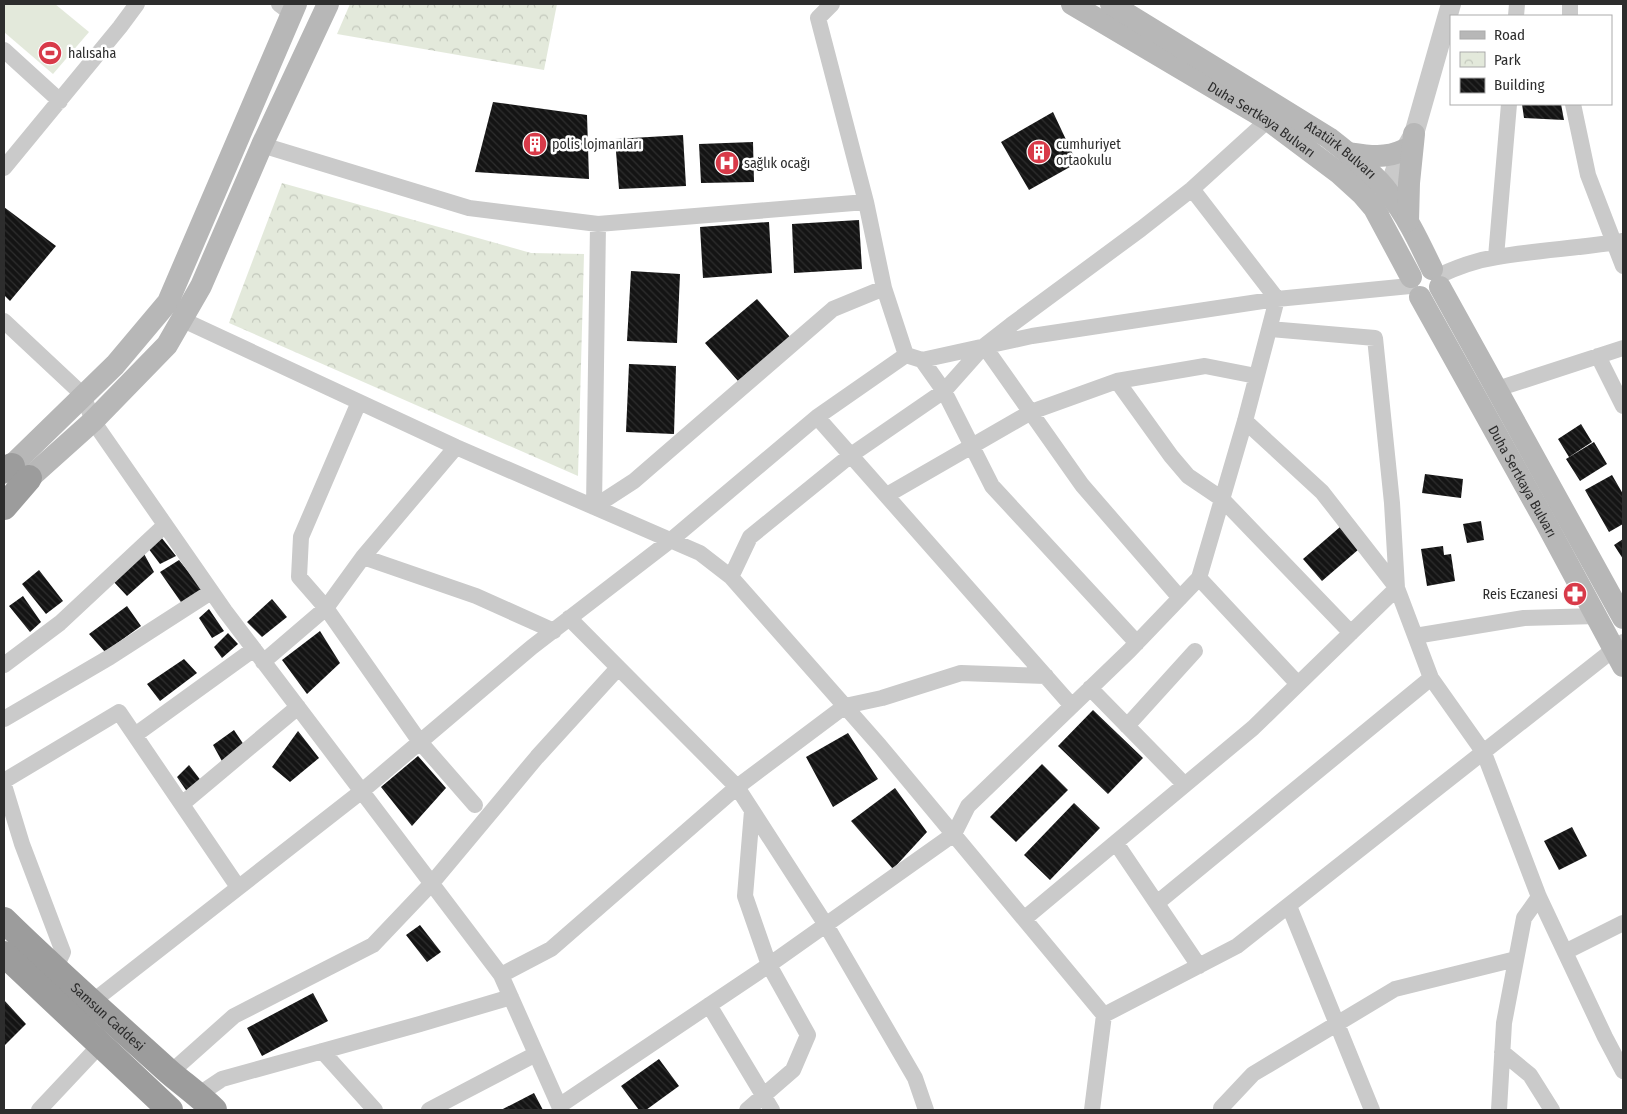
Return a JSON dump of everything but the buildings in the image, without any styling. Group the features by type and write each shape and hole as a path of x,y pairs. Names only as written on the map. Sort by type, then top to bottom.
{"highway":[{"path":"4,507 12,472"},
{"path":"4,900 28,922 49,980"},
{"name":"Samsun Caddesi","path":"4,920 49,980 101,1044 170,1110"},
{"name":"Samsun Caddesi","path":"4,954 92,1002 206,1103"},
{"path":"4,967 49,980"}],"main road":[{"path":"12,472 93,421 167,345 201,286 262,145 328,4"},
{"name":"Duha Sertkaya Bulvarı","path":"1072,4 1268,120 1340,174 1362,194 1425,282 1497,389 1623,618"},
{"name":"Atatürk Bulvarı","path":"1111,4 1329,138 1348,153 1387,190 1408,222 1425,282"},
{"path":"4,501 12,472 83,395 115,364 168,302 289,7"},
{"path":"1348,153 1366,156 1388,156 1409,142"},
{"path":"1408,222 1409,142"},
{"name":"Duha Sertkaya Bulvarı","path":"1425,282 1546,523 1596,616 1620,652"}],"street":[{"path":"4,168 137,4"},
{"path":"832,4 818,18 866,202 884,288 906,355"},
{"path":"1380,218 1387,190 1409,142 1449,5"},
{"path":"4,50 60,100"},
{"path":"1496,257 1509,105"},
{"path":"1573,105 1588,175 1619,242 1623,266"},
{"path":"731,576 750,537 851,455 944,392 984,346 1192,189 1268,120"},
{"path":"262,145 469,208 598,224 866,202"},
{"path":"1192,189 1277,299"},
{"path":"594,507 598,224"},
{"path":"906,355 922,360 1032,336 1277,299 1425,282 1461,266 1496,257 1583,248 1619,242"},
{"path":"594,507 634,481 833,309 884,288"},
{"path":"4,321 83,395 93,421 211,592 501,975 560,1108 769,965 954,834 968,806 1137,642 1199,578 1245,420 1277,299"},
{"path":"181,319 456,447 700,553 731,576 954,834 1104,1015 1092,1110"},
{"path":"1269,329 1375,338 1392,503 1397,588 1431,678 1484,753 1539,897 1623,1071"},
{"path":"984,346 1082,485 1180,598"},
{"path":"1497,389 1623,348"},
{"path":"92,1002 362,791 554,630 671,540 817,416 906,355"},
{"path":"1598,356 1623,406"},
{"path":"922,360 944,392 992,486 1137,642"},
{"path":"887,495 1031,412 1117,381 1205,366 1256,376"},
{"path":"1117,381 1171,456 1188,476 1222,499 1351,633"},
{"path":"359,402 301,537 299,577 326,608 420,742 474,806"},
{"path":"817,416 1072,706"},
{"path":"1245,420 1322,492 1397,588"},
{"path":"135,735 326,608 363,557 456,447"},
{"path":"4,665 60,623 165,525"},
{"path":"363,557 476,596 554,630"},
{"path":"1199,578 1298,684"},
{"path":"1024,919 1252,728 1397,588"},
{"path":"4,719 110,657 211,592"},
{"path":"1415,636 1524,618 1596,616"},
{"path":"569,618 737,788 826,925 915,1078 926,1110"},
{"path":"1128,726 1196,651"},
{"path":"1104,1015 1237,946 1484,753 1620,652"},
{"path":"170,1073 234,1016 373,945 432,883 537,757 618,668"},
{"path":"501,975 551,948 737,788 845,706 882,698 960,673 1046,676"},
{"path":"1157,903 1431,678"},
{"path":"1090,688 1184,784"},
{"path":"182,804 298,707"},
{"path":"4,780 119,712 238,887"},
{"path":"4,785 22,844 63,952 49,980"},
{"path":"747,1110 767,1104 794,1070 808,1035 769,965 745,896 752,811"},
{"path":"1116,842 1199,966"},
{"path":"1499,1110 1504,1022 1524,918 1539,897"},
{"path":"1289,906 1372,1110"},
{"path":"1565,952 1623,923"},
{"path":"1222,1110 1221,1108 1253,1074 1394,989 1516,959"},
{"path":"206,1103 222,1079 511,997"},
{"path":"709,1006 767,1104"},
{"path":"38,1110 101,1044"},
{"path":"322,1051 375,1110"},
{"path":"1502,1052 1530,1075 1552,1110"},
{"path":"429,1110 536,1054"}],"green space":[{"name":"halısaha","path":"4,4 55,4 89,32 53,74 4,32"},
{"path":"350,4 557,4 544,70 337,34"},
{"path":"282,183 531,253 584,254 578,476 229,323"}],"place":[{"name":"halısaha","path":"50,53"},
{"name":"polis lojmanları","path":"535,144"},
{"name":"cumhuriyet ortaokulu","path":"1039,152"},
{"name":"sağlık ocağı","path":"727,163"},
{"name":"Reis Eczanesi","path":"1575,594"}]}
